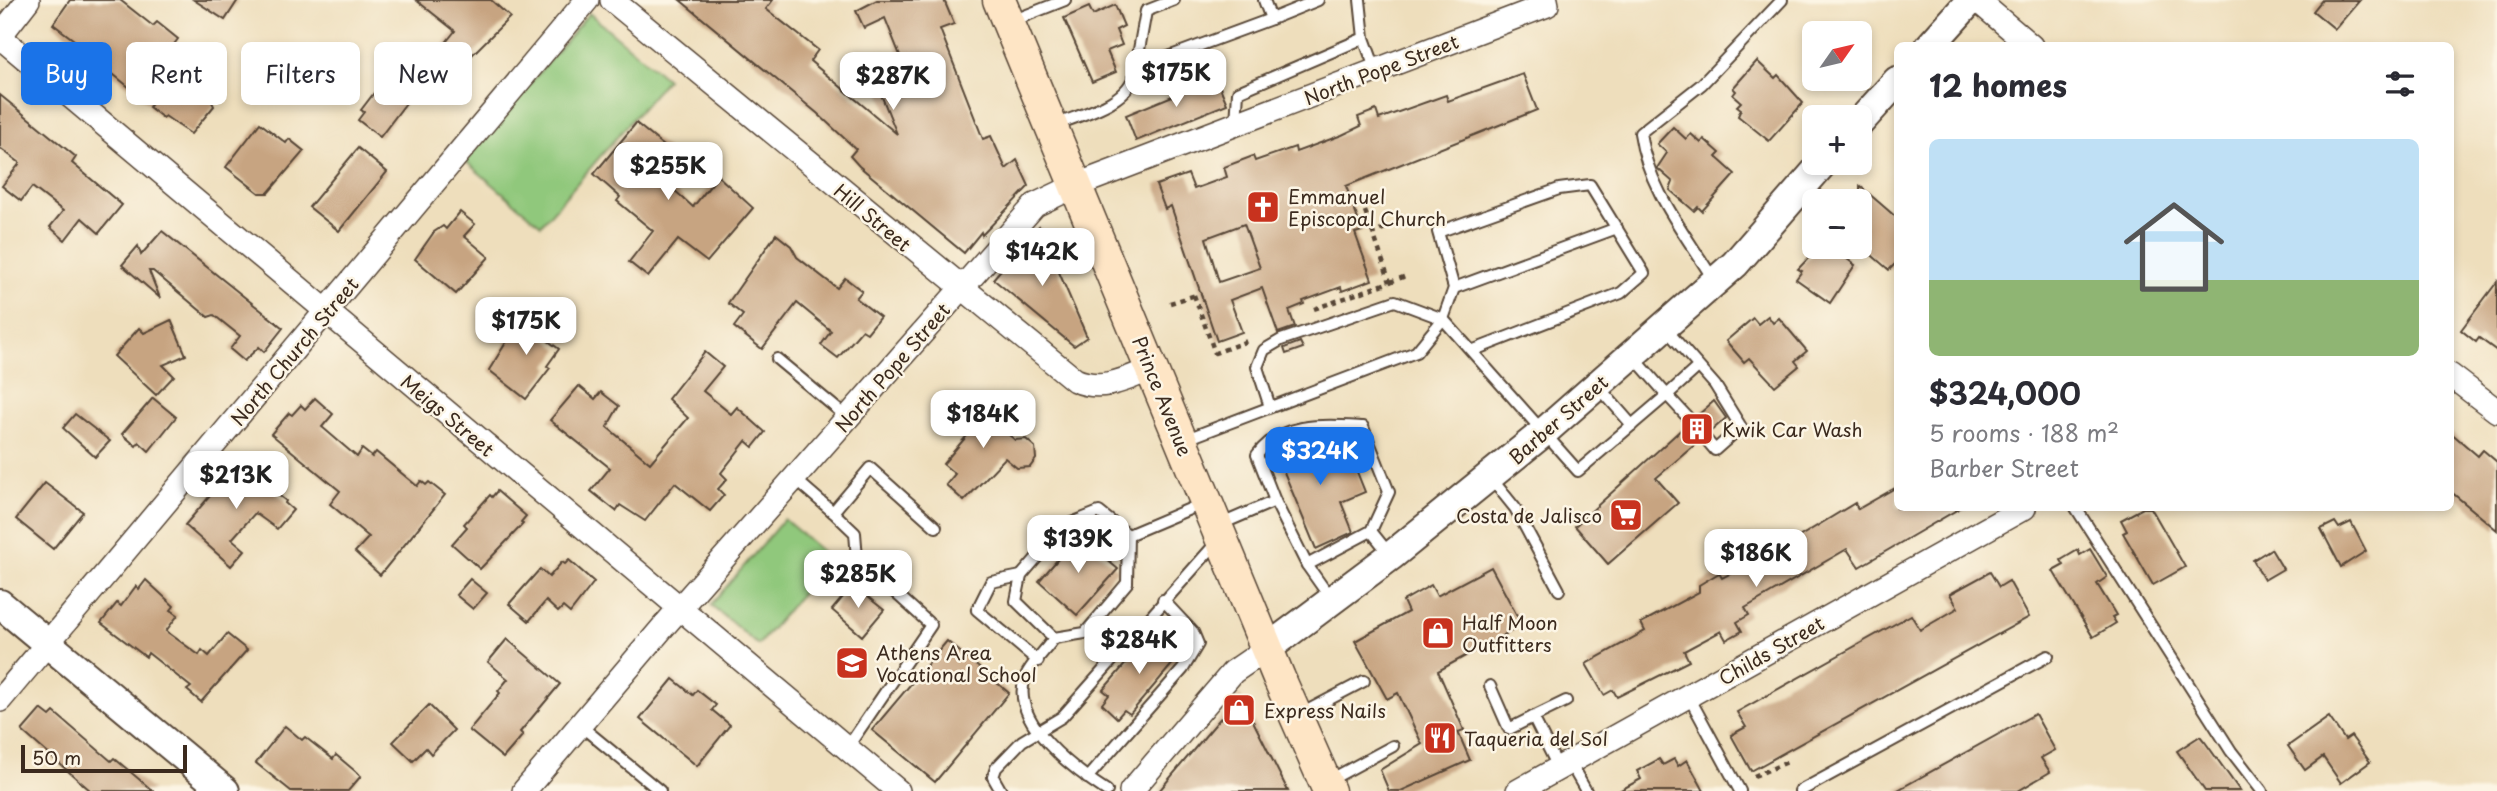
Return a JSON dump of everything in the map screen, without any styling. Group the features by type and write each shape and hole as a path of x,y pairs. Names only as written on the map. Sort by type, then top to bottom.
{"main road":[{"name":"Prince Avenue","path":"1004,11 1327,786"}],"street":[{"path":"0,36 28,0"},
{"name":"North Church Street","path":"0,700 587,0"},
{"name":"Hill Street","path":"612,0 960,289 1085,385 1102,386 1151,369"},
{"name":"North Pope Street","path":"524,791 680,608 1035,205 1077,186 1547,5 1546,0"},
{"path":"1934,42 1971,0"},
{"path":"1977,0 2026,42"},
{"name":"Meigs Street","path":"0,36 326,313 898,791"},
{"path":"1872,109 1894,85"},
{"name":"Barber Street","path":"1268,648 1391,556 1544,432 1735,264 1813,175"},
{"path":"2454,378 2497,410"},
{"name":"Childs Street","path":"1518,791 2019,511"},
{"path":"0,604 225,791"},
{"path":"1130,791 1233,672 1268,648"}],"lane":[{"path":"1004,11 1065,0"},
{"path":"1052,126 1120,97 1132,84 1146,11 1174,0"},
{"path":"1264,0 1271,19"},
{"path":"1135,72 1318,0"},
{"path":"1360,0 1364,38 1376,71"},
{"path":"1715,282 1672,216 1643,154 1640,133 1702,84 1782,0"},
{"path":"1236,124 1238,92 1364,38"},
{"path":"1181,441 1416,352 1443,319 1454,288 1438,232 1559,190 1590,185 1644,272 1622,293 1474,350"},
{"path":"1454,288 1617,228"},
{"path":"1270,407 1256,367 1261,354 1271,345 1395,301 1443,319 1474,350 1577,471 1698,367"},
{"path":"1664,327 1714,385 1741,427 1715,450 1704,437"},
{"path":"1632,355 1691,421"},
{"path":"778,359 848,418"},
{"path":"1597,385 1632,425"},
{"path":"1307,565 1371,531 1389,492 1363,427 1312,424 1267,441 1257,455 1275,501 1307,565 1332,600"},
{"path":"833,512 870,468 936,527"},
{"path":"1490,477 1514,508 1559,590"},
{"path":"794,479 855,533 856,558 829,590"},
{"path":"1055,639 1016,601 1021,576 1064,526 1099,512 1128,535 1215,522 1275,501"},
{"path":"2078,511 2231,751 2262,791"},
{"path":"1001,791 993,777 996,768 1022,741 1062,717 1163,600 1215,522"},
{"path":"1371,531 1391,556"},
{"path":"1107,791 1087,778 1037,732 1026,711 1023,696 1025,678 1055,639 1084,633 1127,583 1128,535"},
{"path":"847,748 931,625 856,558"},
{"path":"1021,576 991,582 977,611 1038,661"},
{"path":"1087,778 1183,668 1198,644 1192,632 1163,600"},
{"path":"1800,791 2048,656"},
{"path":"1296,717 1364,681"},
{"path":"1490,686 1509,729 1566,701"},
{"path":"1689,697 1740,791"},
{"path":"1533,717 1564,766 1586,791"},
{"path":"581,726 660,791"},
{"path":"1327,786 1393,746"}],"path":[{"path":"1364,211 1389,282"},
{"path":"1373,233 1388,227"},
{"path":"1311,310 1406,276"},
{"path":"1170,303 1195,295 1215,353 1250,340"},
{"path":"1755,776 1790,761"}],"green space":[{"path":"589,13 667,79 541,225 465,161"},
{"path":"784,519 831,559 758,645 711,605"}],"building":[{"path":"70,0 120,0 153,26 157,22 178,39 176,42 126,42 126,85 112,73 112,42 77,42 53,24"},
{"path":"194,0 238,0 225,20"},
{"path":"416,0 491,0 510,17 472,55 472,42 446,42 455,31"},
{"path":"680,0 773,0 766,9 818,50 810,61 897,134 878,87 887,84 880,66 901,58 885,18 864,28 856,11 877,0 944,0 954,24 940,29 983,139 991,136 1006,169 1017,160 1029,186 982,235 981,232 964,253 859,166 850,156 856,149 817,113"},
{"path":"2322,0 2360,0 2335,29 2313,11"},
{"path":"1115,5 1124,26 1116,30 1122,45 1107,51 1116,72 1092,82 1064,18 1089,7 1093,15"},
{"path":"1757,61 1775,78 1778,75 1803,103 1769,141 1738,116 1741,109 1737,106 1741,102 1733,95 1736,91 1733,88"},
{"name":"Emmanuel Episcopal Church","path":"1523,74 1537,110 1346,186 1362,231 1355,233 1372,280 1342,291 1341,287 1303,301 1304,304 1289,310 1295,327 1278,333 1262,288 1230,300 1242,332 1217,341 1171,206 1165,209 1156,185 1188,174 1194,189 1227,177 1224,167 1253,156 1255,161 1295,147 1296,152 1342,135 1361,126 1358,117 1376,110 1379,119 1446,95 1448,101","holes":["1244,224 1260,268 1219,282 1206,238"]},
{"path":"1216,78 1227,104 1136,141 1126,115"},
{"path":"374,93 374,105 404,105 380,137 358,120 364,112 361,110"},
{"path":"0,95 76,157 72,163 122,205 99,233 82,218 65,240 50,227 63,211 32,187 21,201 2,186 20,163 0,148"},
{"path":"151,105 214,106 191,134 149,107"},
{"path":"260,123 286,143 289,139 304,151 268,193 259,193 226,167"},
{"path":"636,123 676,156 667,167 672,170 663,180 693,207 718,176 753,208 707,262 678,240 648,277 629,262 653,231 617,201 620,197 594,174"},
{"path":"1673,127 1686,139 1691,134 1701,143 1704,139 1720,153 1716,157 1735,174 1702,211 1698,207 1694,211 1670,190 1673,182 1657,168 1667,153 1657,144"},
{"path":"358,148 387,172 339,231 309,207"},
{"path":"1872,196 1894,215 1894,265 1889,270 1872,255"},
{"path":"460,212 475,224 464,236 489,257 456,294 415,259 434,232 443,226 446,229"},
{"path":"1039,226 1087,337 1074,346 993,279"},
{"path":"162,231 283,328 264,352 259,347 244,361 230,349 240,336 214,315 208,317 153,271 149,271 160,298 122,265 138,246 141,255"},
{"path":"776,234 791,246 797,257 837,288 845,278 862,291 856,298 880,317 867,333 862,330 838,358 821,345 831,331 797,303 762,349 734,327 743,315 728,303"},
{"path":"1808,259 1847,259 1855,265 1830,303 1796,279 1802,271 1798,269"},
{"path":"2497,282 2497,351 2479,338 2476,342 2461,330"},
{"path":"533,315 554,331 547,340 559,349 547,366 550,368 526,399 489,370 512,333 519,326 522,329"},
{"path":"1768,316 1773,323 1779,318 1807,351 1795,361 1799,366 1775,386 1749,358 1744,362 1726,341 1753,318 1758,324"},
{"path":"171,320 186,355 163,365 174,376 156,395 114,356 139,328 144,333"},
{"path":"1300,342 1303,348 1286,354 1284,348"},
{"path":"705,352 723,367 703,391 731,414 737,407 765,432 753,447 746,441 721,473 727,479 718,489 724,495 710,511 675,483 645,521 620,505 616,511 591,491 610,468 550,420 579,386 595,399 601,392 619,406 607,427 650,463 688,418 668,399"},
{"path":"153,398 176,417 149,451 139,442 136,446 122,434"},
{"path":"315,398 333,414 322,427 357,457 362,449 372,457 376,452 417,486 421,481 426,485 429,482 445,495 380,575 355,552 369,537 330,504 340,491 271,434 289,413 292,415 301,405 305,409"},
{"path":"977,398 986,406 988,417 1015,440 1026,439 1035,447 1036,459 1030,467 1017,468 1005,458 964,501 946,485 955,474 943,464 971,431 960,421 958,406 964,399"},
{"name":"Costa de Jalisco","path":"1714,401 1726,418 1710,432 1698,431 1698,442 1656,478 1678,503 1608,564 1575,526 1685,426 1696,427 1697,416"},
{"path":"75,414 110,441 95,457 63,428"},
{"path":"1313,435 1324,462 1349,452 1365,492 1341,502 1353,532 1316,549 1274,448 1293,438"},
{"path":"2454,435 2478,456 2483,450 2497,462 2497,530 2454,494"},
{"path":"235,461 286,501 293,510 277,529 255,513 232,539 245,550 231,566 185,525 222,482 220,480"},
{"path":"45,483 83,512 53,549 16,519"},
{"path":"1894,489 1894,511 1955,511 1859,567 1847,549 1745,608 1749,615 1737,622 1742,631 1726,640 1721,631 1684,651 1689,661 1617,697 1613,690 1604,695 1586,664 1645,631 1641,623 1699,592 1699,585 1719,573 1722,578 1784,546 1855,503 1858,509"},
{"path":"497,491 526,516 521,522 523,524 480,569 452,544 467,527 464,524 490,495 492,497"},
{"path":"2138,511 2153,511 2185,567 2153,585 2123,533 2127,531 2121,520"},
{"path":"2335,522 2339,528 2351,522 2366,551 2341,567 2321,529"},
{"path":"1078,536 1118,569 1077,615 1039,581"},
{"path":"2090,549 2107,577 2097,584 2116,615 2112,617 2116,623 2093,637 2053,571 2064,565 2061,560 2078,550 2080,555"},
{"path":"2271,549 2283,569 2264,580 2253,560"},
{"path":"569,560 594,582 570,613 563,607 558,612 546,601 529,621 509,604 540,569 549,577 562,562 565,564"},
{"name":"Half Moon Outfitters","path":"1491,567 1522,625 1438,671 1464,730 1458,732 1470,760 1401,791 1389,791 1380,770 1422,744 1398,693 1387,699 1355,641 1408,612 1403,601 1431,585 1437,596"},
{"path":"1990,572 1999,587 2009,581 2029,617 1751,771 1731,735 1746,727 1737,712 1911,615 1920,630 1958,608 1950,594"},
{"path":"470,579 487,593 473,609 456,595"},
{"path":"146,580 174,606 171,610 178,615 166,631 199,655 202,650 209,656 227,634 247,650 201,702 187,690 191,687 148,653 146,657 101,623 117,603 121,606 136,586 139,589"},
{"path":"853,585 884,610 862,636 832,610"},
{"path":"1153,632 1180,655 1130,714 1124,710 1117,718 1102,704 1109,695 1103,690"},
{"path":"507,639 560,684 520,732 523,735 503,758 469,730 500,693 498,691 508,679 488,662"},
{"path":"947,641 1009,693 935,782 872,730"},
{"path":"673,679 693,695 697,690 716,705 712,710 730,725 697,766 640,719"},
{"path":"1240,695 1288,791 1159,791 1196,747"},
{"path":"429,705 454,730 431,754 426,748 413,761 393,742"},
{"path":"41,709 50,716 54,712 111,761 114,758 153,791 91,791 22,731"},
{"path":"2035,714 2055,750 2041,758 2050,772 2018,791 1896,791"},
{"path":"2329,717 2345,740 2351,736 2370,762 2341,783 2323,757 2305,770 2288,746"},
{"path":"285,726 302,740 305,737 333,759 336,755 361,776 348,791 291,791 256,763"},
{"path":"2200,736 2240,791 2205,791 2177,751"},
{"path":"1659,759 1663,765 1674,759 1678,766 1687,760 1704,791 1619,791 1641,779 1637,771"}],"place":[{"name":"Emmanuel Episcopal Church","path":"1263,207"},
{"name":"Kwik Car Wash","path":"1697,429"},
{"name":"Costa de Jalisco","path":"1626,515"},
{"name":"Half Moon Outfitters","path":"1438,633"},
{"name":"Athens Area Vocational School","path":"852,663"},
{"name":"Express Nails","path":"1239,710"},
{"name":"Taqueria del Sol","path":"1440,738"}]}
